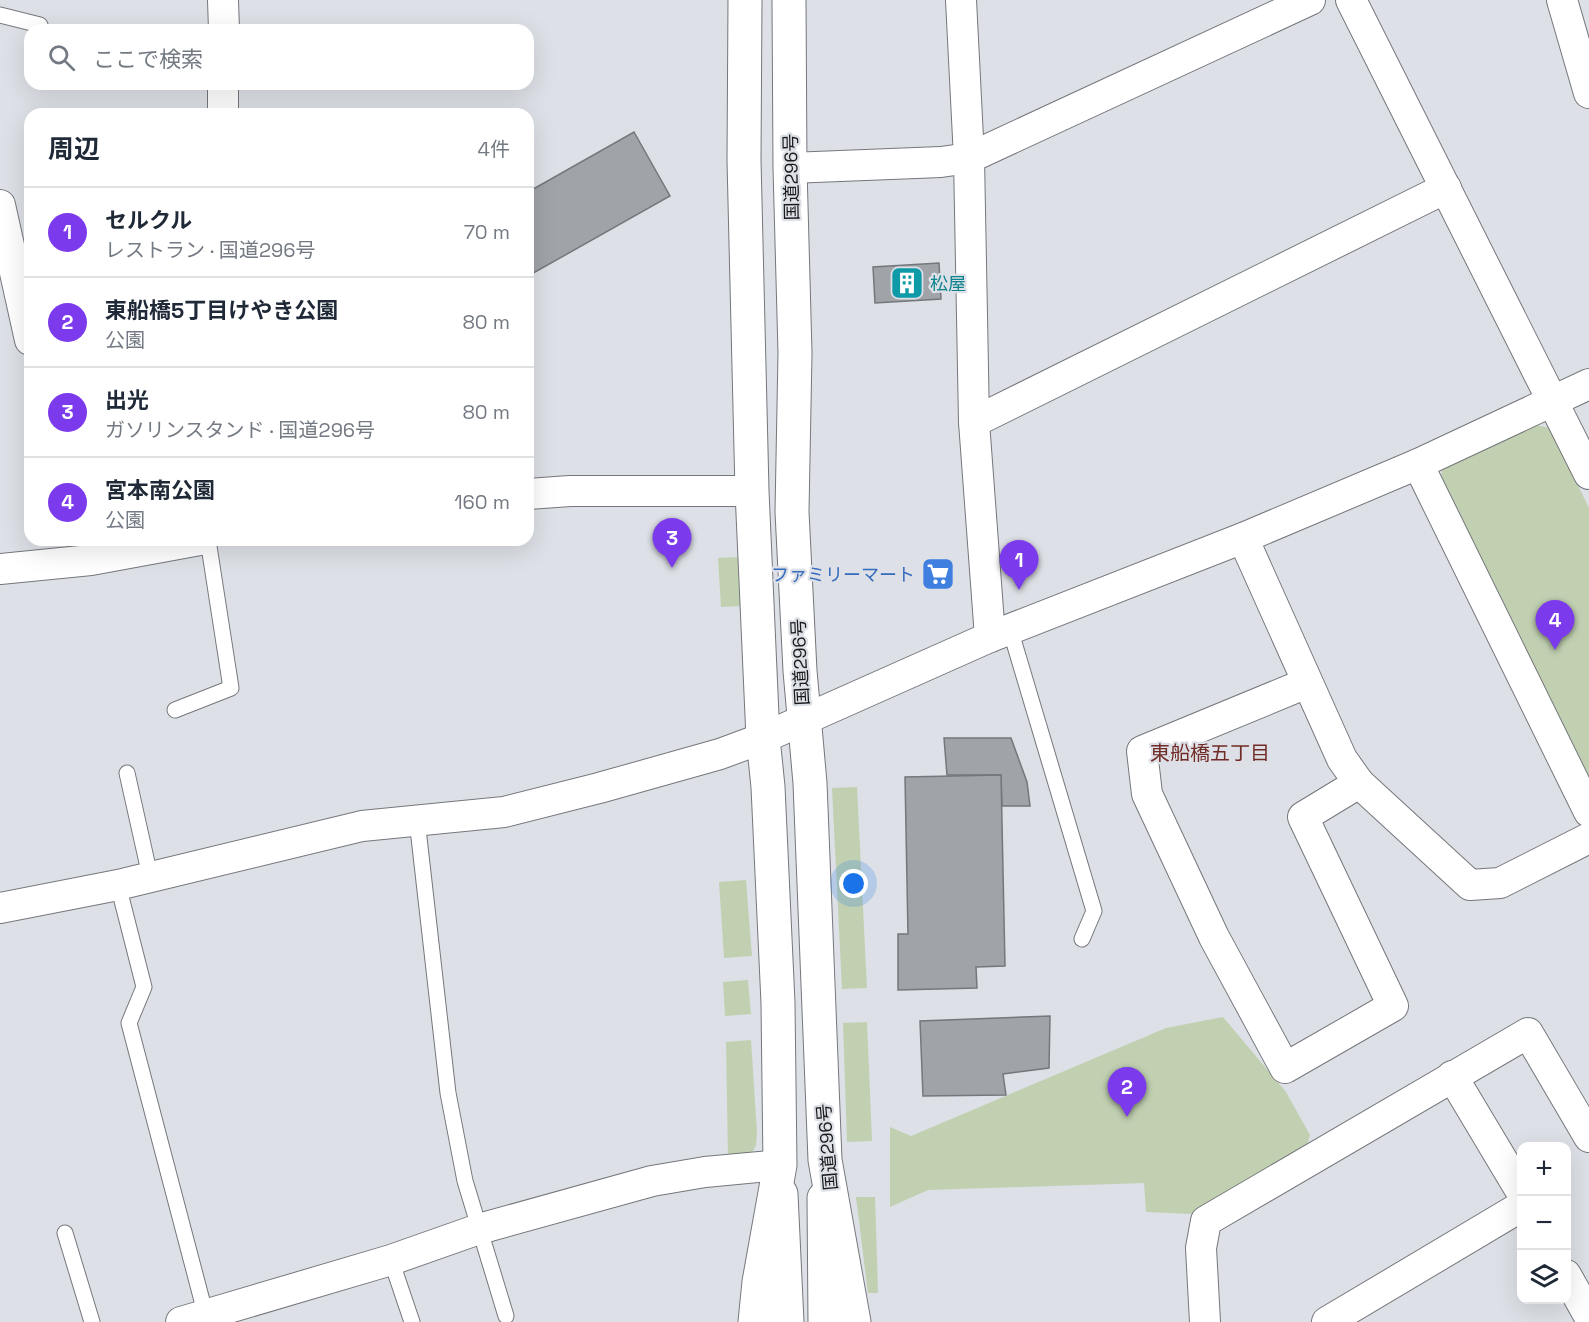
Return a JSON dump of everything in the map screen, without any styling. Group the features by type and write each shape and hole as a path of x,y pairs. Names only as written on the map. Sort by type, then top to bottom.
{"main road":[{"path":"745,0 744,160 752,491 763,738 768,787 778,991 780,1165 786,1314"},
{"name":"国道296号","path":"789,0 790,168 795,353 792,512 804,720 810,783 825,1160 854,1322"},
{"path":"824,1313 825,1160"},
{"path":"755,1322 759,1282 780,1165"}],"street":[{"path":"223,0 224,24"},
{"path":"961,0 969,158 974,422 1000,633"},
{"path":"790,168 940,162 969,158 1310,0"},
{"path":"1351,0 1589,474"},
{"path":"1562,0 1589,93"},
{"path":"223,90 223,108"},
{"path":"974,422 1446,188"},
{"path":"0,205 7,275 24,323"},
{"path":"0,908 118,885 362,826 504,812 720,754 763,738 1000,633 1243,538 1418,464 1589,384"},
{"path":"1418,464 1589,812"},
{"path":"534,494 570,491 752,491"},
{"path":"1243,538 1342,759 1359,783 1470,885 1500,883 1589,838"},
{"path":"0,569 88,550 133,546"},
{"path":"1307,683 1142,751 1147,794 1214,937 1286,1068 1393,1006 1303,817 1359,783"},
{"path":"1205,1322 1201,1248 1206,1221 1452,1076 1528,1034 1589,1137"},
{"path":"1452,1076 1517,1186"},
{"path":"193,1319 392,1260 479,1229 652,1181 705,1172 780,1165"},
{"path":"1327,1322 1517,1208"},
{"path":"1571,1284 1589,1317 1581,1322"}],"lane":[{"path":"0,15 36,24"},
{"path":"176,710 231,688 209,546"},
{"path":"1000,633 1094,911 1082,939"},
{"path":"127,773 150,876"},
{"path":"417,820 448,1093 465,1181 506,1316"},
{"path":"118,885 144,987 129,1023 193,1319"},
{"path":"65,1233 92,1322"},
{"path":"392,1260 412,1322"}],"green space":[{"path":"1535,425 1550,428 1589,508 1589,792 1440,480 1443,467"},
{"path":"738,557 741,606 721,607 718,558"},
{"path":"857,787 867,988 842,989 832,788"},
{"path":"746,880 752,956 724,958 719,882"},
{"path":"748,980 751,1014 725,1016 723,982"},
{"path":"1223,1017 1286,1092 1310,1135 1306,1149 1191,1214 1146,1212 1144,1183 928,1190 890,1207 890,1127 911,1136 1166,1028"},
{"path":"867,1022 872,1141 847,1142 843,1023"},
{"path":"751,1040 756,1145 752,1153 728,1160 726,1042"},
{"path":"856,1197 875,1197 878,1293 868,1293"}],"building":[{"path":"634,132 670,196 534,273 534,189"},
{"name":"松屋","path":"939,263 941,299 875,303 873,267"},
{"path":"944,738 1011,738 1027,782 1030,806 1002,806 1001,775 947,775"},
{"path":"1001,775 1005,966 976,967 977,988 898,990 898,934 908,934 905,777"},
{"path":"1050,1016 1049,1068 1003,1074 1006,1095 923,1096 920,1021"}],"place":[{"name":"松屋","path":"907,283"},
{"name":"出光","path":"672,568"},
{"name":"ファミリーマート","path":"938,574"},
{"name":"セルクル","path":"1019,590"},
{"name":"宮本南公園","path":"1555,650"},
{"name":"東船橋5丁目けやき公園","path":"1127,1117"}],"district":[{"name":"東船橋五丁目","path":"1210,753"}]}
